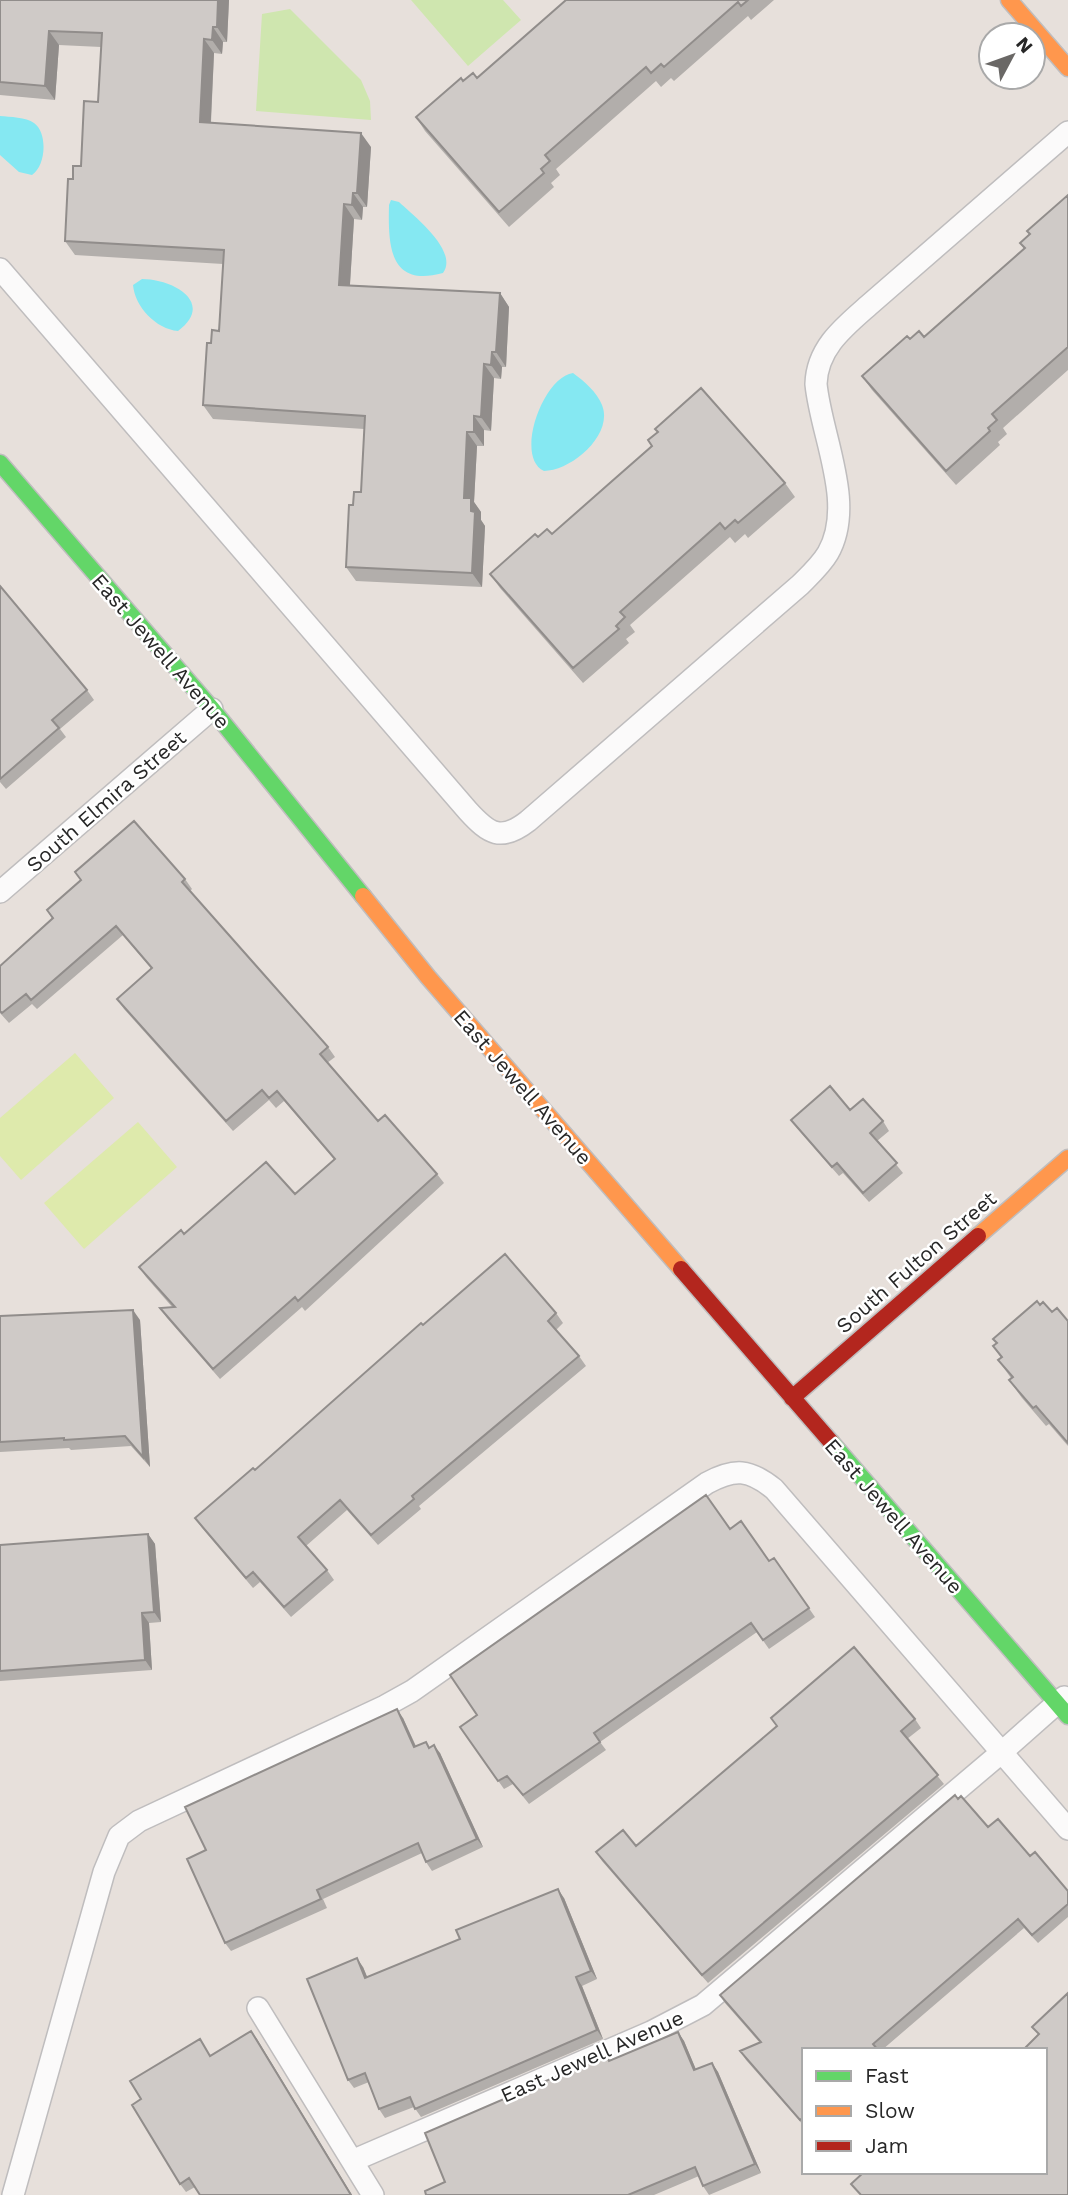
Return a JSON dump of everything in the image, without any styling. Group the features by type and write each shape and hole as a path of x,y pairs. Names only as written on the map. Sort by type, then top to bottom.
{"street":[{"path":"1009,0 1068,68"},
{"name":"East Jewell Avenue","path":"0,463 212,709 428,977 792,1398 1064,1704"},
{"name":"South Fulton Street","path":"792,1398 1068,1158"}],"lane":[{"path":"0,269 468,811 487,830 502,834 515,830 528,821 800,585 824,561 833,544 839,516 837,488 816,384 817,368 826,348 842,329 1068,132"},
{"name":"South Elmira Street","path":"0,892 212,709"},
{"path":"13,2195 104,1872 119,1836 156,1812 400,1698 707,1483 725,1474 747,1472 756,1475 783,1499 1068,1829"},
{"name":"East Jewell Avenue","path":"352,2161 651,2032 703,2005 1002,1752 1064,1704"},
{"path":"258,2008 373,2195"}],"green space":[{"path":"411,0 503,0 521,20 468,66"},
{"path":"290,9 361,80 370,101 371,120 256,111 262,14"},
{"path":"75,1053 114,1098 21,1180 0,1156 0,1118"},
{"path":"138,1122 177,1167 84,1249 44,1203"}],"water":[{"path":"0,116 27,120 39,128 43,141 42,157 37,171 32,175 19,172 0,155"},
{"path":"391,200 399,202 433,234 445,255 443,273 425,276 412,274 402,269 395,260 389,235"},
{"path":"142,279 166,283 177,288 191,302 193,311 189,320 178,331 162,326 142,309 133,285"},
{"path":"573,373 590,387 600,400 604,416 602,428 588,449 577,458 566,465 544,471 535,463 532,450 536,418 552,388 562,378"}],"building":[{"path":"0,0 218,0 217,27 213,27 212,40 204,39 200,122 361,133 357,193 353,193 352,205 344,204 339,285 500,293 496,352 492,352 491,365 484,364 481,417 474,416 474,432 467,432 464,498 471,498 471,511 475,512 472,573 346,567 349,505 353,505 354,492 361,492 365,416 203,405 207,343 211,343 212,330 219,331 224,250 65,241 68,179 73,179 73,166 81,166 84,101 98,102 102,33 49,31 45,86 0,82"},
{"path":"566,0 748,0 741,6 738,2 664,67 661,64 651,73 646,67 545,155 550,161 541,169 544,173 499,212 416,117 461,78 463,81 473,73 477,78"},
{"path":"1068,195 1068,347 992,414 997,420 988,428 990,431 946,471 862,376 907,336 910,339 919,331 924,337 1025,248 1020,243 1030,234 1027,231"},
{"path":"701,388 785,483 738,523 735,520 725,529 720,523 620,612 625,617 616,626 619,629 573,668 490,574 535,534 538,537 547,529 552,534 652,446 648,440 658,432 655,429"},
{"path":"0,586 87,690 52,720 59,728 0,779"},
{"path":"134,821 185,879 182,882 328,1047 320,1054 378,1121 385,1115 437,1174 298,1301 295,1297 213,1369 160,1308 175,1307 139,1267 181,1230 184,1234 266,1162 295,1194 335,1159 277,1091 269,1098 262,1090 226,1121 117,999 152,968 116,926 31,1000 26,994 2,1013 0,1011 0,966 53,918 47,910 81,880 75,872"},
{"path":"830,1086 850,1110 863,1099 883,1121 870,1133 897,1163 863,1193 837,1163 832,1167 791,1120"},
{"path":"505,1254 556,1313 548,1321 579,1356 412,1496 414,1499 371,1535 340,1500 298,1537 327,1570 284,1607 253,1572 246,1578 195,1518 253,1468 255,1470 421,1323 423,1325"},
{"path":"1037,1301 1040,1305 1043,1302 1052,1312 1057,1308 1068,1321 1068,1443 1009,1380 1013,1377 998,1360 1002,1357 993,1346 997,1343 993,1339"},
{"path":"133,1310 143,1457 125,1436 0,1442 0,1316"},
{"path":"706,1495 730,1529 741,1521 769,1561 774,1558 809,1608 763,1640 751,1623 594,1733 600,1742 523,1795 507,1776 498,1781 460,1727 477,1715 450,1675"},
{"path":"148,1534 154,1612 142,1613 145,1660 0,1671 0,1545"},
{"path":"854,1647 915,1719 901,1731 938,1775 702,1975 596,1852 623,1830 636,1846 777,1726 771,1718"},
{"path":"397,1709 414,1747 426,1742 429,1748 434,1745 477,1839 426,1862 418,1843 317,1890 321,1899 225,1943 187,1859 206,1850 185,1807"},
{"path":"955,1795 958,1799 961,1796 988,1827 998,1819 1030,1856 1035,1852 1068,1891 1068,1904 1032,1935 1018,1919 873,2044 876,2048 802,2048 800,2120 740,2051 761,2042 720,1995"},
{"path":"558,1889 591,1971 576,1977 597,2030 415,2109 410,2097 379,2109 365,2073 348,2080 307,1979 357,1958 365,1978 460,1939 456,1930"},
{"path":"1068,1993 1068,2195 861,2195 851,2184 862,2174 1047,2174 1047,2048 1025,2048 1039,2034 1032,2027"},
{"path":"251,2031 351,2195 200,2195 189,2178 180,2184 132,2105 141,2099 130,2081 200,2039 210,2056"},
{"path":"678,2032 694,2070 712,2063 755,2164 703,2186 695,2167 628,2195 426,2195 425,2191 445,2182 425,2133 606,2055 609,2061"}],"traffic: fast":[{"path":"0,463 212,709 363,896"},
{"path":"831,1442 1068,1716"}],"traffic: slow":[{"path":"1009,0 1068,68"},
{"path":"363,896 428,977 681,1269"},
{"path":"978,1236 1068,1158"}],"traffic: jam":[{"path":"792,1398 978,1236"},
{"path":"681,1269 831,1442"}]}
